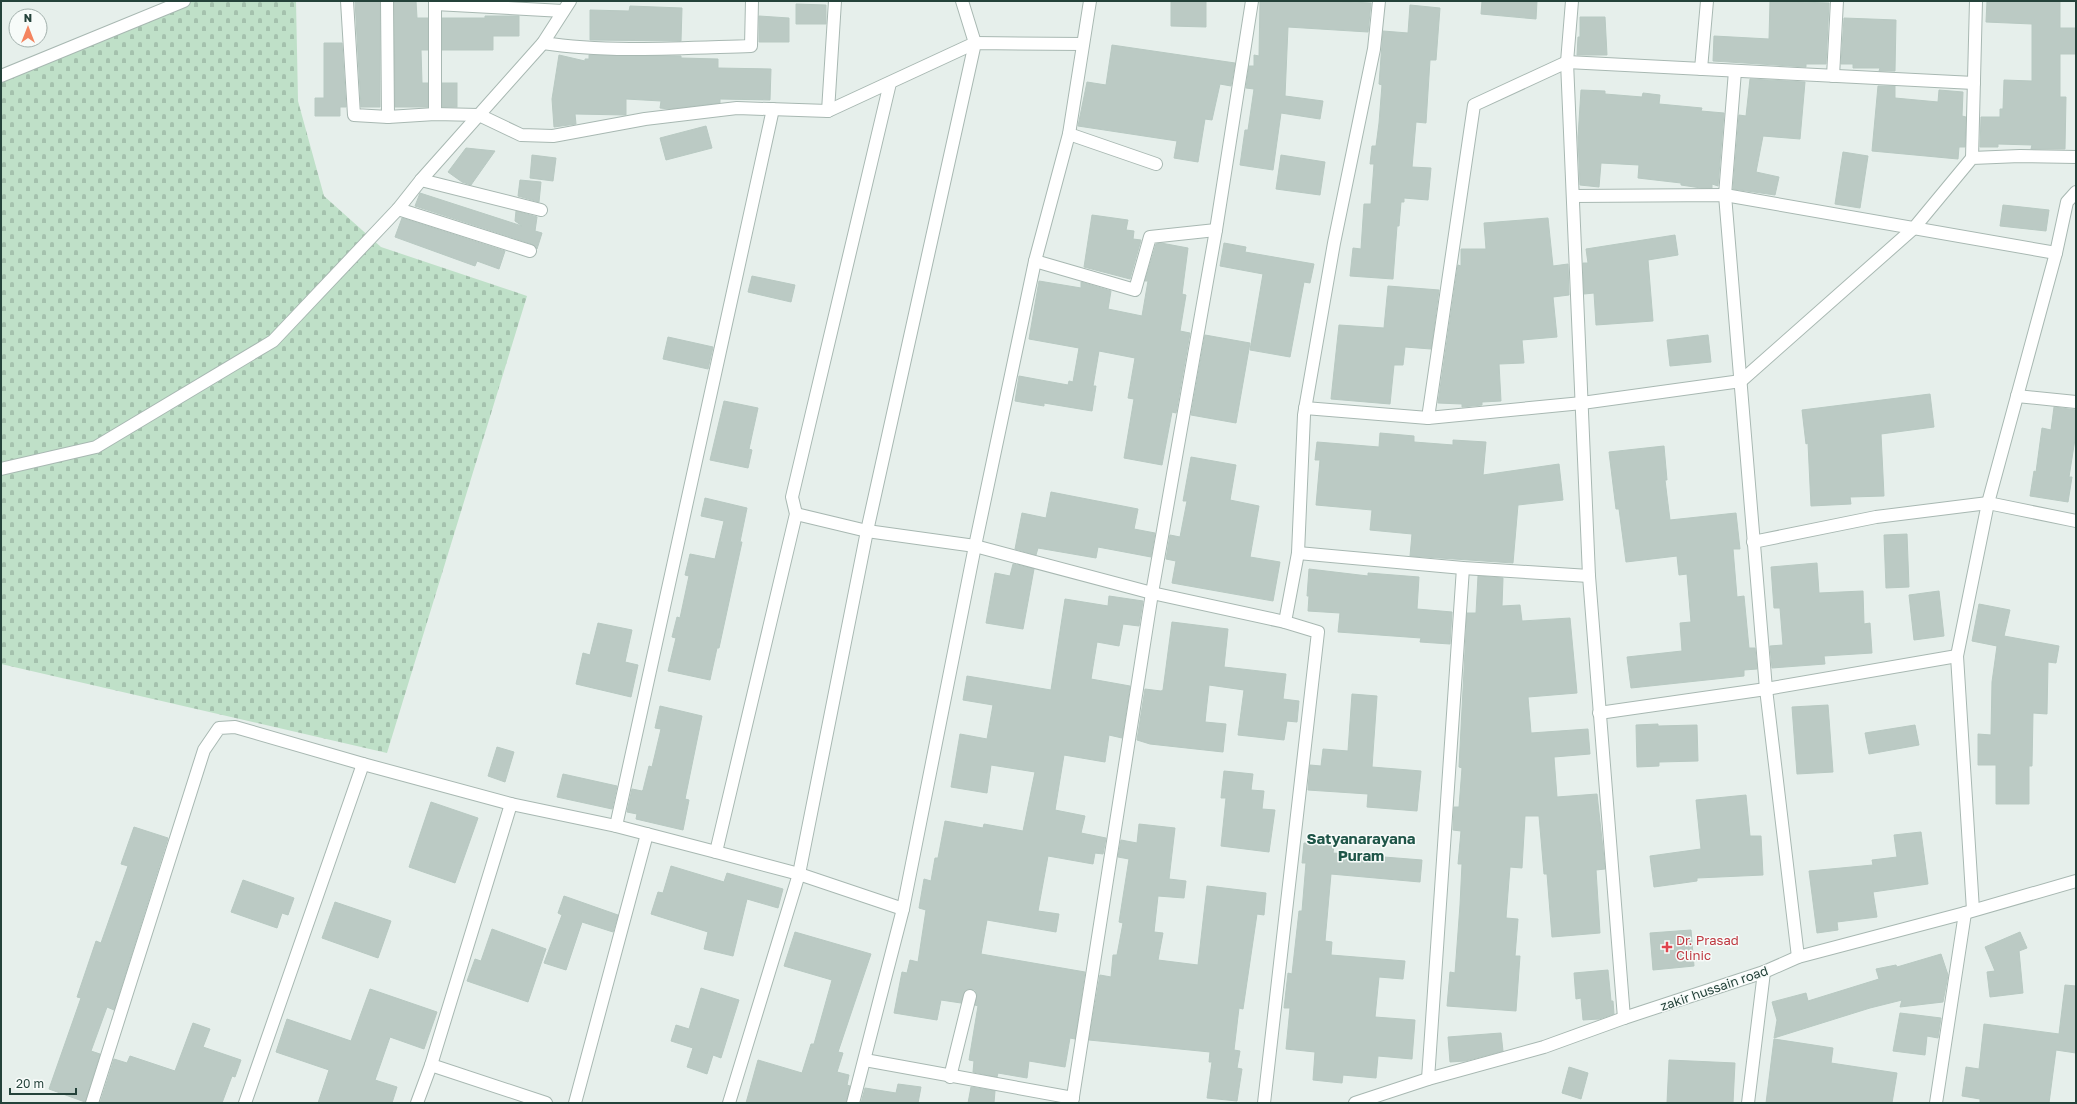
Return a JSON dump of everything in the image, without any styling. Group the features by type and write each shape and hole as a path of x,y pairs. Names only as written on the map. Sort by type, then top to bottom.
{"street":[{"path":"1,76 184,1"},
{"path":"347,1 354,115 388,117 435,114 479,115 521,135 553,136 644,119 737,108 828,111 975,43 1084,44"},
{"path":"386,1 388,117"},
{"path":"543,43 561,46 625,48 751,46 752,1"},
{"path":"828,111 835,1"},
{"path":"729,1103 799,874 867,531 975,43 962,1"},
{"path":"853,1103 903,909 975,546 1035,261 1069,134 1090,1"},
{"path":"865,1060 1073,1101 1152,593 1216,230 1252,1"},
{"path":"1286,622 1298,553 1305,408 1334,244 1374,49 1379,1"},
{"path":"1572,1 1566,62 1589,576 1598,713 1624,1018"},
{"path":"1833,76 1837,1"},
{"path":"1305,408 1428,418 1582,403 1741,381 1914,228 1972,158 1976,1"},
{"path":"435,114 435,2 567,6"},
{"path":"1701,69 1707,2"},
{"path":"1,469 96,447 274,341 398,209 421,180 543,43 567,6"},
{"path":"1428,418 1474,105 1566,62 1974,83"},
{"path":"1736,71 1725,195 1741,381 1752,542 1766,689 1798,957"},
{"path":"716,852 796,514 792,497 890,83"},
{"path":"616,826 773,110"},
{"path":"1069,134 1156,164"},
{"path":"1972,158 2020,156 2076,157"},
{"path":"421,180 541,210"},
{"path":"1936,1103 1969,911 1957,656 1988,503 2056,253 2067,202 2076,192"},
{"path":"1573,196 1725,195 2056,253"},
{"path":"398,209 530,251"},
{"path":"1035,261 1135,290 1150,236 1216,230"},
{"path":"2017,396 2076,402"},
{"path":"1752,542 1876,517 1988,503 2076,521"},
{"path":"796,514 867,531 975,546 1152,593 1286,622 1318,632 1264,1103"},
{"path":"1298,553 1463,568 1589,576"},
{"path":"1428,1079 1463,568"},
{"path":"1598,713 1766,689 1957,656"},
{"path":"92,1103 204,750 212,736 219,728 235,727 363,764 512,804 616,826 716,852 799,874 903,909"},
{"path":"244,1103 363,764"},
{"path":"418,1103 512,804"},
{"path":"575,1103 647,834"},
{"name":"zakir hussain road","path":"1355,1103 1428,1079 1544,1047 1624,1018 1764,972 1798,957 2076,881"},
{"path":"1748,1103 1764,972"},
{"path":"950,1077 970,996"},
{"path":"431,1065 546,1103"}],"green space":[{"path":"180,1 296,1 298,101 324,196 381,247 527,296 387,753 1,664 1,71"}],"building":[{"path":"355,1 380,1 380,107 361,107"},
{"path":"394,1 416,1 417,18 428,18 428,50 421,50 422,83 428,83 428,107 395,107"},
{"path":"1171,1 1206,1 1206,27 1171,26"},
{"path":"1260,1 1332,1 1371,3 1368,32 1288,27 1285,96 1323,101 1320,119 1281,113 1273,170 1240,165 1245,130 1248,130 1254,89 1246,88 1249,66 1254,66 1254,55 1259,56"},
{"path":"1482,1 1537,1 1536,19 1481,14"},
{"path":"1770,1 1829,3 1826,64 1806,64 1806,67 1713,61 1714,36 1769,39"},
{"path":"1987,1 2060,1 2060,28 2076,28 2076,54 2060,54 2060,97 2066,97 2065,149 2031,149 2032,145 1998,144 1998,147 1980,147 1981,117 2000,117 2000,109 2003,109 2004,80 2032,81 2032,24 1986,22"},
{"path":"796,4 826,5 826,24 796,24"},
{"path":"1410,5 1440,8 1436,60 1430,60 1426,123 1416,122 1412,167 1431,168 1428,200 1404,198 1404,202 1401,202 1399,226 1397,226 1393,279 1350,276 1353,248 1361,249 1364,204 1371,204 1374,164 1370,164 1372,146 1376,146 1379,123 1382,85 1379,84 1383,31 1408,33"},
{"path":"630,6 682,8 681,41 590,40 590,10 629,11"},
{"path":"485,16 519,16 519,36 493,36 493,50 442,50 442,18 485,18"},
{"path":"759,16 789,18 789,42 759,42"},
{"path":"1580,17 1605,17 1607,55 1577,55 1578,37 1580,37"},
{"path":"1844,18 1896,20 1895,71 1879,71 1880,68 1853,68 1853,64 1841,64"},
{"path":"324,43 342,43 346,107 340,107 340,116 315,116 315,98 324,98"},
{"path":"1112,45 1235,63 1231,86 1220,84 1212,120 1205,119 1198,162 1174,158 1177,141 1078,126 1087,82 1106,85"},
{"path":"559,55 585,61 585,59 589,59 589,55 681,56 681,58 718,59 718,68 771,69 770,100 720,99 720,103 669,109 660,108 661,101 626,99 626,115 575,114 576,124 554,127 552,99"},
{"path":"1750,79 1805,82 1800,139 1763,136 1756,172 1779,177 1775,195 1733,189 1739,115 1746,116"},
{"path":"442,83 457,83 457,107 442,107"},
{"path":"1878,86 1895,86 1895,98 1938,102 1939,90 1963,92 1962,116 1966,117 1965,147 1959,147 1958,159 1872,151"},
{"path":"1581,90 1605,91 1605,94 1642,97 1643,93 1660,95 1659,104 1702,108 1701,111 1724,113 1718,186 1712,184 1712,188 1701,188 1681,185 1681,183 1638,178 1639,165 1601,163 1599,187 1580,185 1578,137"},
{"path":"706,126 712,148 666,160 660,138"},
{"path":"466,148 495,151 471,185 462,182 448,172"},
{"path":"1843,152 1868,156 1860,208 1835,204"},
{"path":"532,155 556,158 553,181 530,178"},
{"path":"1281,155 1325,162 1320,195 1276,189"},
{"path":"520,180 541,182 539,202 518,196"},
{"path":"420,193 522,226 515,221 516,211 537,217 535,231 542,233 537,249 532,244 415,206"},
{"path":"2003,205 2049,210 2046,231 2000,226"},
{"path":"1092,215 1128,220 1126,230 1134,231 1133,239 1141,240 1130,279 1084,267"},
{"path":"402,218 505,251 499,269 477,261 475,266 395,237"},
{"path":"1548,218 1553,266 1568,264 1569,295 1553,297 1557,337 1522,340 1524,363 1499,364 1501,401 1482,402 1482,405 1462,407 1462,404 1438,403 1458,265 1461,266 1461,249 1486,249 1484,223"},
{"path":"1675,235 1678,255 1648,260 1653,321 1596,325 1594,293 1584,294 1583,263 1588,263 1586,249"},
{"path":"1161,243 1188,248 1182,294 1186,295 1180,331 1190,333 1176,413 1172,412 1162,465 1124,458 1134,399 1128,398 1135,358 1099,351 1093,386 1096,386 1092,411 1044,403 1044,406 1015,401 1019,376 1068,385 1069,381 1073,382 1079,348 1029,339 1039,281 1081,288 1081,282 1111,291 1108,309 1142,316 1148,281 1145,281 1156,244"},
{"path":"1224,243 1246,247 1245,252 1314,264 1310,283 1304,282 1290,357 1250,350 1263,274 1220,266"},
{"path":"752,276 795,285 791,302 748,292"},
{"path":"1388,286 1439,290 1431,349 1405,347 1403,365 1394,365 1390,404 1331,399 1339,325 1384,328"},
{"path":"1205,335 1250,343 1236,423 1191,415"},
{"path":"1708,335 1711,362 1670,366 1667,340"},
{"path":"668,337 713,347 708,369 663,359"},
{"path":"1930,394 1934,427 1881,434 1884,496 1850,497 1851,504 1811,506 1808,443 1806,444 1802,410"},
{"path":"724,401 758,408 749,449 752,450 748,468 710,460"},
{"path":"2054,407 2076,410 2076,433 2069,477 2072,477 2068,502 2030,496 2034,471 2036,472 2042,428 2051,430"},
{"path":"1380,433 1414,436 1414,442 1453,445 1453,440 1486,442 1483,475 1559,464 1563,500 1518,505 1513,563 1410,556 1412,534 1370,530 1372,510 1316,505 1320,460 1315,460 1317,442 1379,447"},
{"path":"1664,446 1667,480 1665,480 1670,520 1736,513 1740,549 1733,549 1737,597 1744,596 1749,648 1755,648 1757,669 1744,670 1744,676 1631,688 1627,657 1682,651 1680,623 1691,622 1687,574 1679,575 1677,556 1626,562 1619,509 1616,509 1609,452"},
{"path":"1191,457 1236,465 1230,500 1259,506 1250,557 1280,562 1273,601 1172,583 1176,561 1166,559 1170,535 1180,537 1187,501 1183,501"},
{"path":"1051,492 1138,509 1134,529 1155,533 1151,557 1098,547 1096,558 1038,548 1036,555 1015,549 1022,513 1046,518"},
{"path":"705,498 747,508 740,542 742,542 719,648 717,648 710,680 668,671 676,638 672,637 677,617 680,618 689,576 685,575 690,554 715,559 724,521 701,516"},
{"path":"1907,534 1909,587 1886,588 1884,535"},
{"path":"1817,563 1819,593 1863,591 1864,624 1870,623 1872,653 1824,656 1825,664 1772,668 1770,646 1783,645 1780,608 1774,608 1771,567"},
{"path":"1013,564 1034,569 1023,629 986,623 995,573 1010,576"},
{"path":"1309,569 1368,576 1368,573 1419,577 1417,609 1452,612 1450,644 1420,642 1421,638 1338,632 1340,613 1308,611 1309,596 1307,596"},
{"path":"1478,576 1503,578 1502,606 1520,605 1522,621 1570,618 1577,693 1528,697 1531,733 1588,729 1590,754 1554,757 1557,797 1597,794 1605,869 1596,870 1600,933 1552,937 1547,874 1544,874 1539,816 1525,816 1522,868 1510,867 1506,918 1518,919 1515,956 1520,956 1516,1011 1447,1006 1450,972 1455,973 1460,905 1462,864 1458,864 1461,831 1453,830 1454,807 1459,807 1462,768 1459,767 1467,613 1476,613"},
{"path":"1939,591 1944,636 1914,640 1909,595"},
{"path":"1109,596 1143,601 1139,626 1123,624 1119,646 1097,642 1091,679 1130,686 1122,738 1109,735 1105,762 1064,755 1055,810 1085,816 1081,833 1106,838 1103,854 1095,853 1093,864 1048,856 1038,911 1059,914 1056,932 987,920 981,954 1085,972 1075,1039 1070,1038 1065,1067 1029,1061 1027,1078 998,1073 997,1077 973,1072 974,1061 969,1060 978,1006 975,1005 977,994 975,990 968,989 965,991 961,1003 941,1000 937,1020 894,1013 902,972 907,973 910,960 918,962 926,910 919,908 924,879 931,881 935,858 938,858 945,821 983,828 984,824 1023,831 1035,772 991,765 987,793 951,787 960,734 987,739 993,705 963,700 967,676 1051,690 1065,599 1108,606"},
{"path":"1979,604 2010,610 2004,636 2059,646 2056,663 2048,662 2047,714 2033,713 2032,766 2029,766 2029,804 1996,804 1996,765 1978,765 1978,734 1991,735 1992,682 1997,646 1972,641"},
{"path":"1172,622 1228,629 1224,667 1286,674 1283,699 1299,701 1297,722 1287,721 1284,740 1238,735 1244,690 1209,685 1205,722 1226,724 1223,752 1150,744 1137,740 1145,689 1163,690"},
{"path":"598,623 632,630 625,662 638,665 631,697 576,684 583,653 590,655"},
{"path":"1352,694 1377,696 1372,767 1421,771 1417,811 1367,807 1368,794 1308,790 1310,765 1321,766 1323,749 1348,751"},
{"path":"1828,705 1833,772 1797,774 1792,707"},
{"path":"660,706 702,716 685,799 689,800 683,830 636,819 637,814 627,812 632,789 643,790 649,766 652,767 661,729 655,728"},
{"path":"1658,724 1658,726 1697,725 1698,761 1659,762 1659,766 1637,767 1636,725"},
{"path":"1915,725 1919,745 1869,754 1865,733"},
{"path":"497,747 514,752 505,782 488,776"},
{"path":"1224,771 1253,774 1251,790 1264,791 1262,809 1275,810 1269,852 1221,846 1226,798 1221,798"},
{"path":"563,774 617,786 612,809 557,797"},
{"path":"1746,795 1750,836 1761,836 1763,875 1697,878 1697,881 1654,887 1650,856 1701,849 1696,800"},
{"path":"431,802 478,818 455,883 409,867"},
{"path":"1139,824 1175,828 1169,879 1186,881 1184,898 1158,896 1154,932 1163,933 1158,960 1198,965 1207,886 1266,893 1264,915 1257,914 1243,1009 1239,1008 1234,1050 1240,1051 1237,1068 1242,1069 1237,1101 1207,1098 1212,1062 1209,1062 1210,1052 1089,1040 1100,975 1111,977 1113,955 1117,955 1123,923 1119,922 1129,859 1118,857 1121,840 1137,843"},
{"path":"134,827 168,838 114,1010 107,1007 91,1051 100,1054 85,1102 49,1089 81,998 77,997 96,941 101,943 128,866 121,864"},
{"path":"1921,832 1928,884 1873,892 1877,917 1837,922 1838,930 1817,933 1809,871 1873,865 1872,860 1897,857 1894,835"},
{"path":"1304,843 1334,846 1333,853 1422,860 1420,882 1331,874 1325,941 1332,942 1331,955 1405,961 1403,979 1379,977 1375,1017 1415,1020 1412,1059 1378,1056 1376,1078 1343,1075 1342,1083 1313,1080 1315,1052 1286,1049 1290,1008 1284,1008 1288,973 1292,974 1299,911 1302,911 1306,863 1302,863"},
{"path":"671,866 724,882 727,873 783,889 778,908 747,899 733,956 704,949 708,932 651,914 658,892 663,893"},
{"path":"243,880 294,898 288,915 282,913 277,928 231,912"},
{"path":"564,896 618,915 613,932 582,922 566,970 544,963 562,915 558,913"},
{"path":"335,902 391,921 378,958 322,938"},
{"path":"492,929 546,949 528,1002 467,981 475,959 481,961"},
{"path":"1691,930 1694,966 1653,970 1650,933"},
{"path":"795,932 871,954 838,1052 843,1053 837,1072 849,1075 847,1085 850,1086 846,1103 746,1103 758,1060 802,1073 811,1044 814,1044 832,980 784,966"},
{"path":"2020,932 2027,948 2019,951 2023,993 1990,997 1987,972 1995,971 1985,947"},
{"path":"1941,954 1948,975 1943,1002 1900,1007 1902,1000 1870,1008 1774,1038 1777,1020 1772,1002 1806,993 1808,1001 1879,979 1876,969 1896,965 1897,967"},
{"path":"1608,970 1611,1001 1613,1001 1614,1014 1599,1019 1583,1020 1581,998 1576,999 1574,973"},
{"path":"2065,985 2076,986 2076,1053 2056,1050 2049,1103 1980,1103 1980,1099 1962,1096 1966,1067 1979,1069 1984,1024 2059,1034"},
{"path":"701,988 739,1000 721,1058 713,1055 707,1074 687,1067 693,1048 671,1041 676,1025 689,1029"},
{"path":"370,989 437,1012 424,1049 390,1037 375,1080 397,1087 392,1103 318,1103 329,1070 276,1052 287,1019 351,1041"},
{"path":"1900,1013 1941,1018 1938,1038 1927,1036 1925,1055 1893,1051"},
{"path":"193,1023 210,1029 203,1047 241,1060 235,1077 232,1076 222,1103 100,1103 114,1059 127,1063 130,1056 175,1071"},
{"path":"1501,1033 1503,1051 1465,1061 1450,1062 1448,1037"},
{"path":"1774,1039 1833,1048 1831,1063 1897,1073 1892,1103 1766,1103"},
{"path":"1669,1060 1735,1063 1733,1103 1667,1103"},
{"path":"1569,1067 1588,1073 1581,1099 1562,1093"},
{"path":"898,1084 921,1087 918,1103 861,1103 865,1088 896,1093"},
{"path":"971,1087 995,1091 994,1103 968,1103"}],"place":[{"name":"Dr. Prasad Clinic","path":"1667,947"}],"district":[{"name":"Satyanarayana Puram","path":"1361,848"}]}
